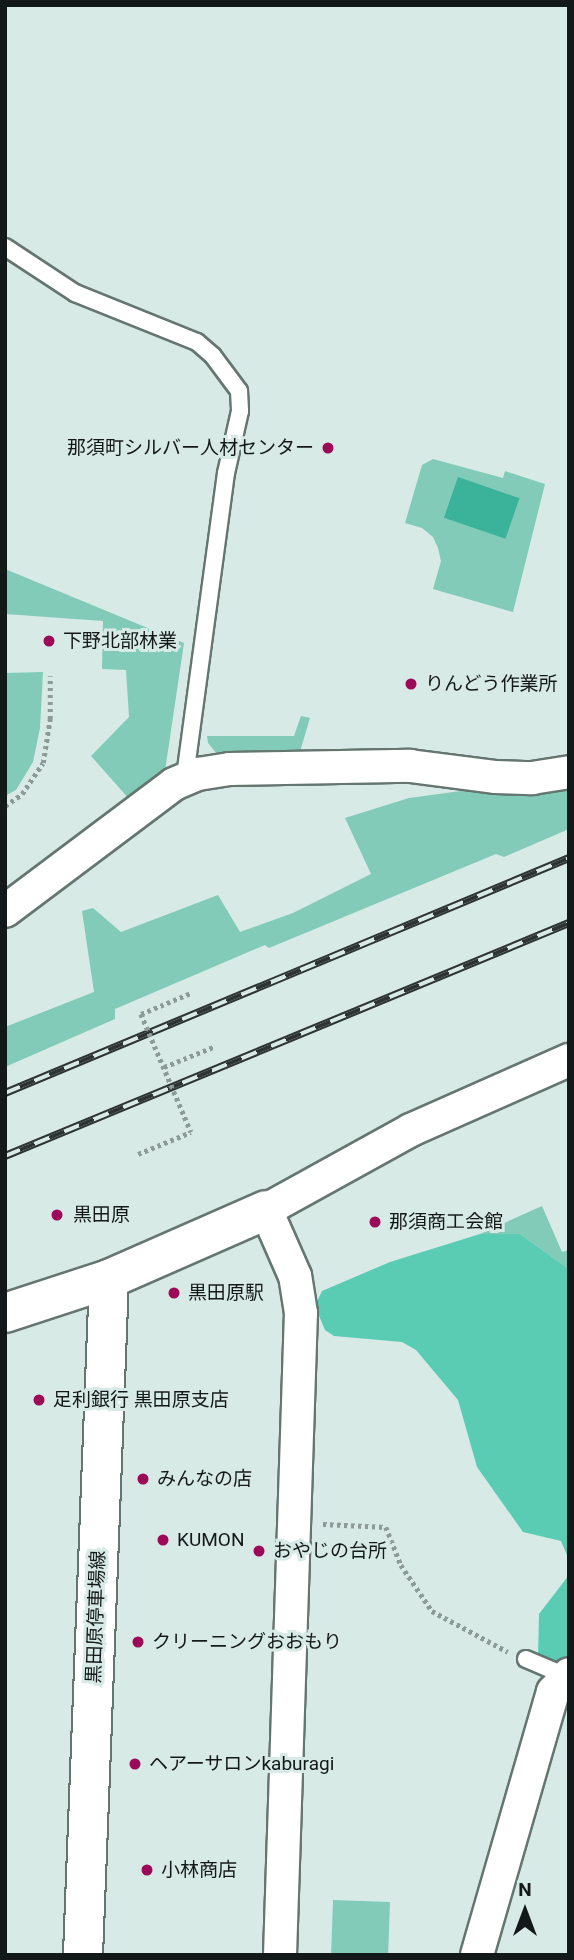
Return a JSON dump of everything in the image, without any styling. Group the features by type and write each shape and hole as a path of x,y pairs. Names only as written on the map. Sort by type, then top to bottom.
{"main road":[{"path":"5,1313 109,1279 267,1210"},
{"name":"黒田原停車場線","path":"83,1955 109,1279"}],"street":[{"path":"5,911 185,778 230,769 397,766 446,769 496,778 532,778 569,772"},
{"path":"280,1955 300,1293 267,1210 411,1130 569,1060"},
{"path":"477,1955 553,1692 567,1675"}],"lane":[{"path":"5,247 75,293 198,342 213,356 239,391 240,411 226,473 185,778"},
{"path":"526,1659 567,1675"}],"path":[{"path":"5,806 22,794 43,763 50,719 50,676"},
{"path":"138,1154 191,1132 141,1013 191,993"},
{"path":"164,1067 213,1047"},
{"path":"294,1524 386,1527 401,1565 432,1611 526,1659"}],"shaded area":[{"path":"433,459 503,478 505,471 545,484 513,612 433,589 441,561 438,548 433,537 422,528 405,523 422,465"},
{"path":"458,477 519,498 505,539 444,518"},
{"path":"5,569 184,643 165,771 130,800 91,756 129,717 126,670 102,669 103,621 5,614"},
{"path":"43,672 40,728 33,762 16,790 5,796 5,673"},
{"path":"301,716 310,718 299,755 217,754 208,743 207,736 294,736"},
{"path":"569,789 569,829 504,857 496,854 269,948 265,945 115,1009 115,1019 5,1067 5,1027 94,992 82,911 93,908 121,932 218,895 240,932 293,913 371,874 345,818 409,798 468,790 531,795"},
{"path":"542,1206 562,1252 569,1250 569,1269 520,1234 480,1234"},
{"path":"480,1234 520,1234 569,1269 569,1560 561,1541 523,1532 477,1467 458,1400 416,1350 402,1342 334,1336 325,1330 315,1306 322,1291 390,1262"},
{"path":"569,1575 569,1668 538,1659 539,1614"},
{"path":"333,1900 390,1902 388,1955 331,1955"}],"railway":[{"path":"5,1093 569,858"},
{"path":"5,1156 569,923"}],"place":[{"name":"那須町シルバー人材センター","path":"328,448"},
{"name":"下野北部林業","path":"49,641"},
{"name":"りんどう作業所","path":"411,684"},
{"name":"黒田原","path":"57,1215"},
{"name":"那須商工会館","path":"375,1222"},
{"name":"黒田原駅","path":"174,1293"},
{"name":"足利銀行 黒田原支店","path":"39,1400"},
{"name":"みんなの店","path":"143,1479"},
{"name":"KUMON","path":"163,1540"},
{"name":"おやじの台所","path":"259,1551"},
{"name":"クリーニングおおもり","path":"138,1642"},
{"name":"ヘアーサロンkaburagi","path":"135,1764"},
{"name":"小林商店","path":"147,1870"}]}
